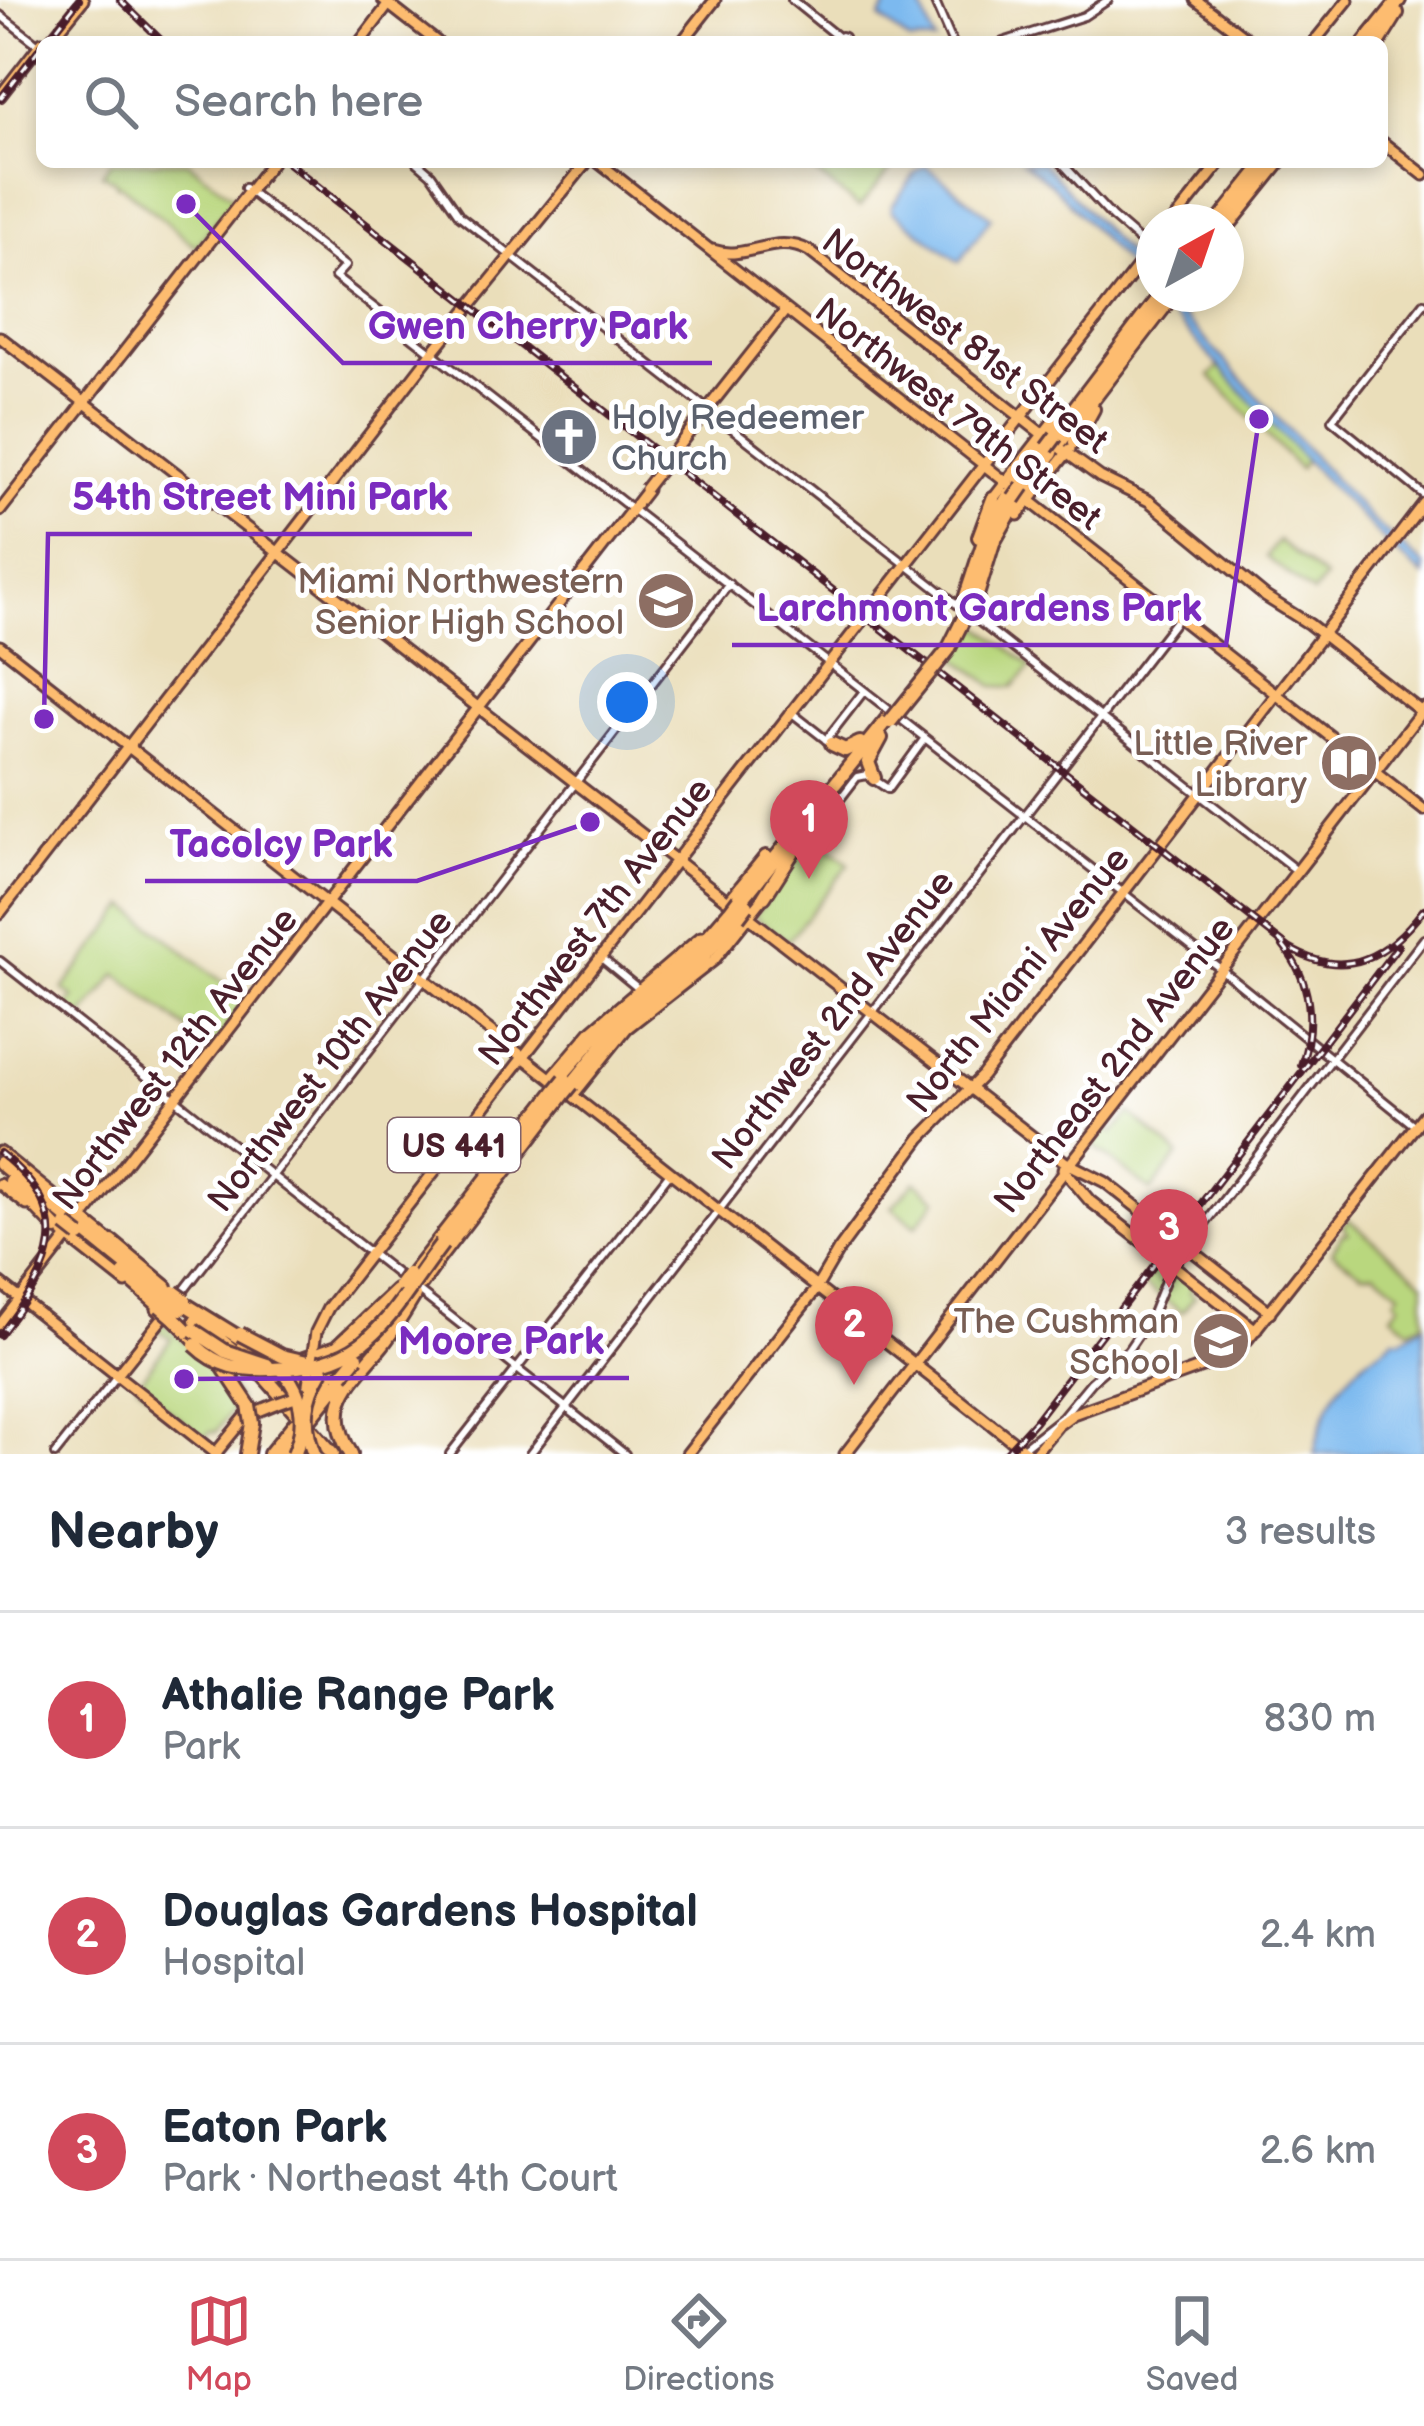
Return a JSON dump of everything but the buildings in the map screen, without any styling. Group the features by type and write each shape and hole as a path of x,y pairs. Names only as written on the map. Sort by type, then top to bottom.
{"highway":[{"path":"1372,36 1398,3"},
{"path":"1372,36 1398,3"},
{"path":"1239,204 1268,168"},
{"path":"1257,182 1268,168"},
{"path":"1239,204 1268,168"},
{"path":"1054,445 1155,312"},
{"path":"968,602 986,535 1155,312"},
{"path":"1062,410 1108,371"},
{"path":"1054,445 1108,371"},
{"path":"176,1309 214,1361 234,1369 304,1368 338,1360 363,1344 553,1097 611,1030 690,966 886,724 968,602 1017,494"},
{"path":"968,602 980,531 993,499"},
{"path":"829,742 852,748 886,724"},
{"path":"883,785 868,762 886,724"},
{"path":"76,1230 148,1294 263,1351 292,1359 329,1352 433,1267 605,1025 670,975 738,910 886,724"},
{"path":"764,897 806,822"},
{"path":"670,975 699,939"},
{"path":"670,975 720,953"},
{"path":"314,1454 307,1408 410,1286 553,1097"},
{"path":"351,1454 339,1424 342,1396 393,1330 410,1286 553,1097"},
{"path":"176,1309 301,1361 344,1355 370,1334 522,1143"},
{"path":"3,1172 259,1376 331,1454"},
{"path":"76,1230 109,1245 233,1362 307,1378 340,1371 368,1356 393,1330"},
{"path":"176,1309 277,1373 296,1391 302,1432 294,1454"},
{"path":"176,1309 228,1370 249,1406 252,1423 247,1454"},
{"path":"276,1453 341,1369 365,1321"}],"main road":[{"path":"50,36 79,0"},
{"path":"687,36 715,0"},
{"path":"1196,0 1244,36"},
{"path":"367,36 392,2 434,36"},
{"path":"1317,36 1343,3"},
{"path":"1317,36 1343,3"},
{"path":"0,101 36,54"},
{"path":"1388,147 1424,175"},
{"path":"0,507 264,168"},
{"path":"0,913 432,353 587,168"},
{"name":"Northwest 79th Street","path":"600,168 724,264"},
{"name":"Northwest 79th Street","path":"600,168 1276,694"},
{"path":"1185,204 1213,168"},
{"name":"Northwest 81st Street","path":"708,248 733,254 776,242 805,248 1054,445 1098,476 1152,503 1263,595 1423,711"},
{"name":"Northwest 7th Avenue","path":"216,1454 248,1414 295,1397 308,1384 324,1314 1136,266"},
{"name":"Northwest 12th Avenue","path":"0,1322 76,1230 785,311"},
{"path":"0,334 1049,1155 1105,1182 1270,1312"},
{"path":"993,499 1017,494 1054,445 1062,410"},
{"name":"North Miami Avenue","path":"687,1454 921,1138 970,1091 1424,502"},
{"path":"0,646 524,1055 553,1097 671,1171 1025,1452 1069,1416 1237,1353 1424,1115"},
{"name":"Northwest 79th Street","path":"1218,649 1276,694"},
{"path":"1238,666 1252,674"},
{"path":"1276,694 1424,810"},
{"name":"Northeast 2nd Avenue","path":"844,1454 1423,711"},
{"path":"699,939 764,897"},
{"path":"553,1097 720,953 738,910"},
{"path":"553,1097 592,1030 639,989 670,975"},
{"path":"970,1091 1069,1164 1090,1202 1256,1330"},
{"path":"0,1152 76,1230 109,1245"},
{"path":"0,1283 216,1454"},
{"name":"Northwest 10th Avenue","path":"117,1375 176,1309"}],"street":[{"path":"792,0 838,36"},
{"path":"934,0 949,36"},
{"path":"1022,36 1084,16 1108,0"},
{"path":"0,15 36,40"},
{"path":"424,168 454,210 511,256 1297,871"},
{"path":"1067,168 1112,217 1136,234"},
{"path":"247,190 345,266 335,278 1221,969 1415,1126"},
{"path":"1424,303 1332,420 1424,502"},
{"name":"Northwest 10th Avenue","path":"176,1309 272,1177 729,584"},
{"name":"Northwest 2nd Avenue","path":"530,1454 1178,618"},
{"path":"790,711 829,742 865,690"},
{"path":"764,897 857,777 864,774 883,785 925,738"},
{"path":"1025,1452 1144,1328 1174,1264 1424,939"},
{"path":"600,957 639,989"},
{"path":"0,961 625,1454"},
{"path":"450,1454 671,1171"},
{"name":"Northwest 10th Avenue","path":"56,1454 117,1375"}],"green space":[{"path":"106,168 196,168 234,198 196,247 102,174"},
{"path":"809,168 892,168 859,207"},
{"path":"1219,367 1303,455 1299,469 1210,376"},
{"path":"1278,541 1325,578 1313,594 1266,557"},
{"path":"980,626 1032,666 1013,687 993,686 955,657"},
{"path":"814,837 849,864 787,942 754,916"},
{"path":"127,906 248,1002 212,1049 117,974 80,1020 65,1009 74,998 63,989"},
{"path":"1130,1113 1179,1155 1151,1191 1089,1142 1102,1126 1113,1133"},
{"path":"915,1181 937,1199 916,1226 892,1207"},
{"path":"1348,1219 1424,1282 1424,1322 1410,1329 1392,1315 1400,1304 1395,1299 1400,1292 1375,1272 1362,1273 1332,1252 1342,1234 1348,1233 1343,1226"},
{"path":"1162,1258 1195,1284 1189,1292 1195,1297 1182,1312 1142,1284"},
{"path":"162,1322 223,1373 239,1402 215,1433 204,1438 137,1384 171,1339 156,1329"}],"water":[{"path":"890,0 919,0 933,36 902,36 880,18"},
{"path":"929,168 991,217 959,262 892,211 916,172"},
{"path":"1031,168 1048,168 1136,264 1136,276 1054,186"},
{"path":"1169,312 1180,312 1371,519 1424,566 1424,576 1305,460"},
{"path":"1424,1325 1424,1454 1314,1454 1325,1415 1343,1382 1394,1338 1401,1339"}],"railway":[{"path":"51,36 79,0"},
{"path":"120,0 157,36"},
{"path":"0,99 36,53"},
{"path":"295,168 1289,948 1330,963 1365,959 1396,940 1424,909"},
{"path":"1283,946 1300,973 1308,1003 1301,1065"},
{"path":"1005,1454 1398,946"},
{"path":"0,1153 41,1199 50,1242 34,1287 0,1335"}],"place":[{"name":"Gwen Cherry Park","path":"186,204"},
{"name":"Larchmont Gardens Park","path":"1259,419"},
{"name":"Holy Redeemer Church","path":"569,437"},
{"name":"Miami Northwestern Senior High School","path":"666,601"},
{"name":"54th Street Mini Park","path":"44,719"},
{"name":"Little River Library","path":"1349,763"},
{"name":"Tacolcy Park","path":"590,822"},
{"name":"Athalie Range Park","path":"809,879"},
{"name":"Eaton Park","path":"1169,1288"},
{"name":"The Cushman School","path":"1221,1341"},
{"name":"Moore Park","path":"184,1379"},
{"name":"Douglas Gardens Hospital","path":"854,1385"}]}
